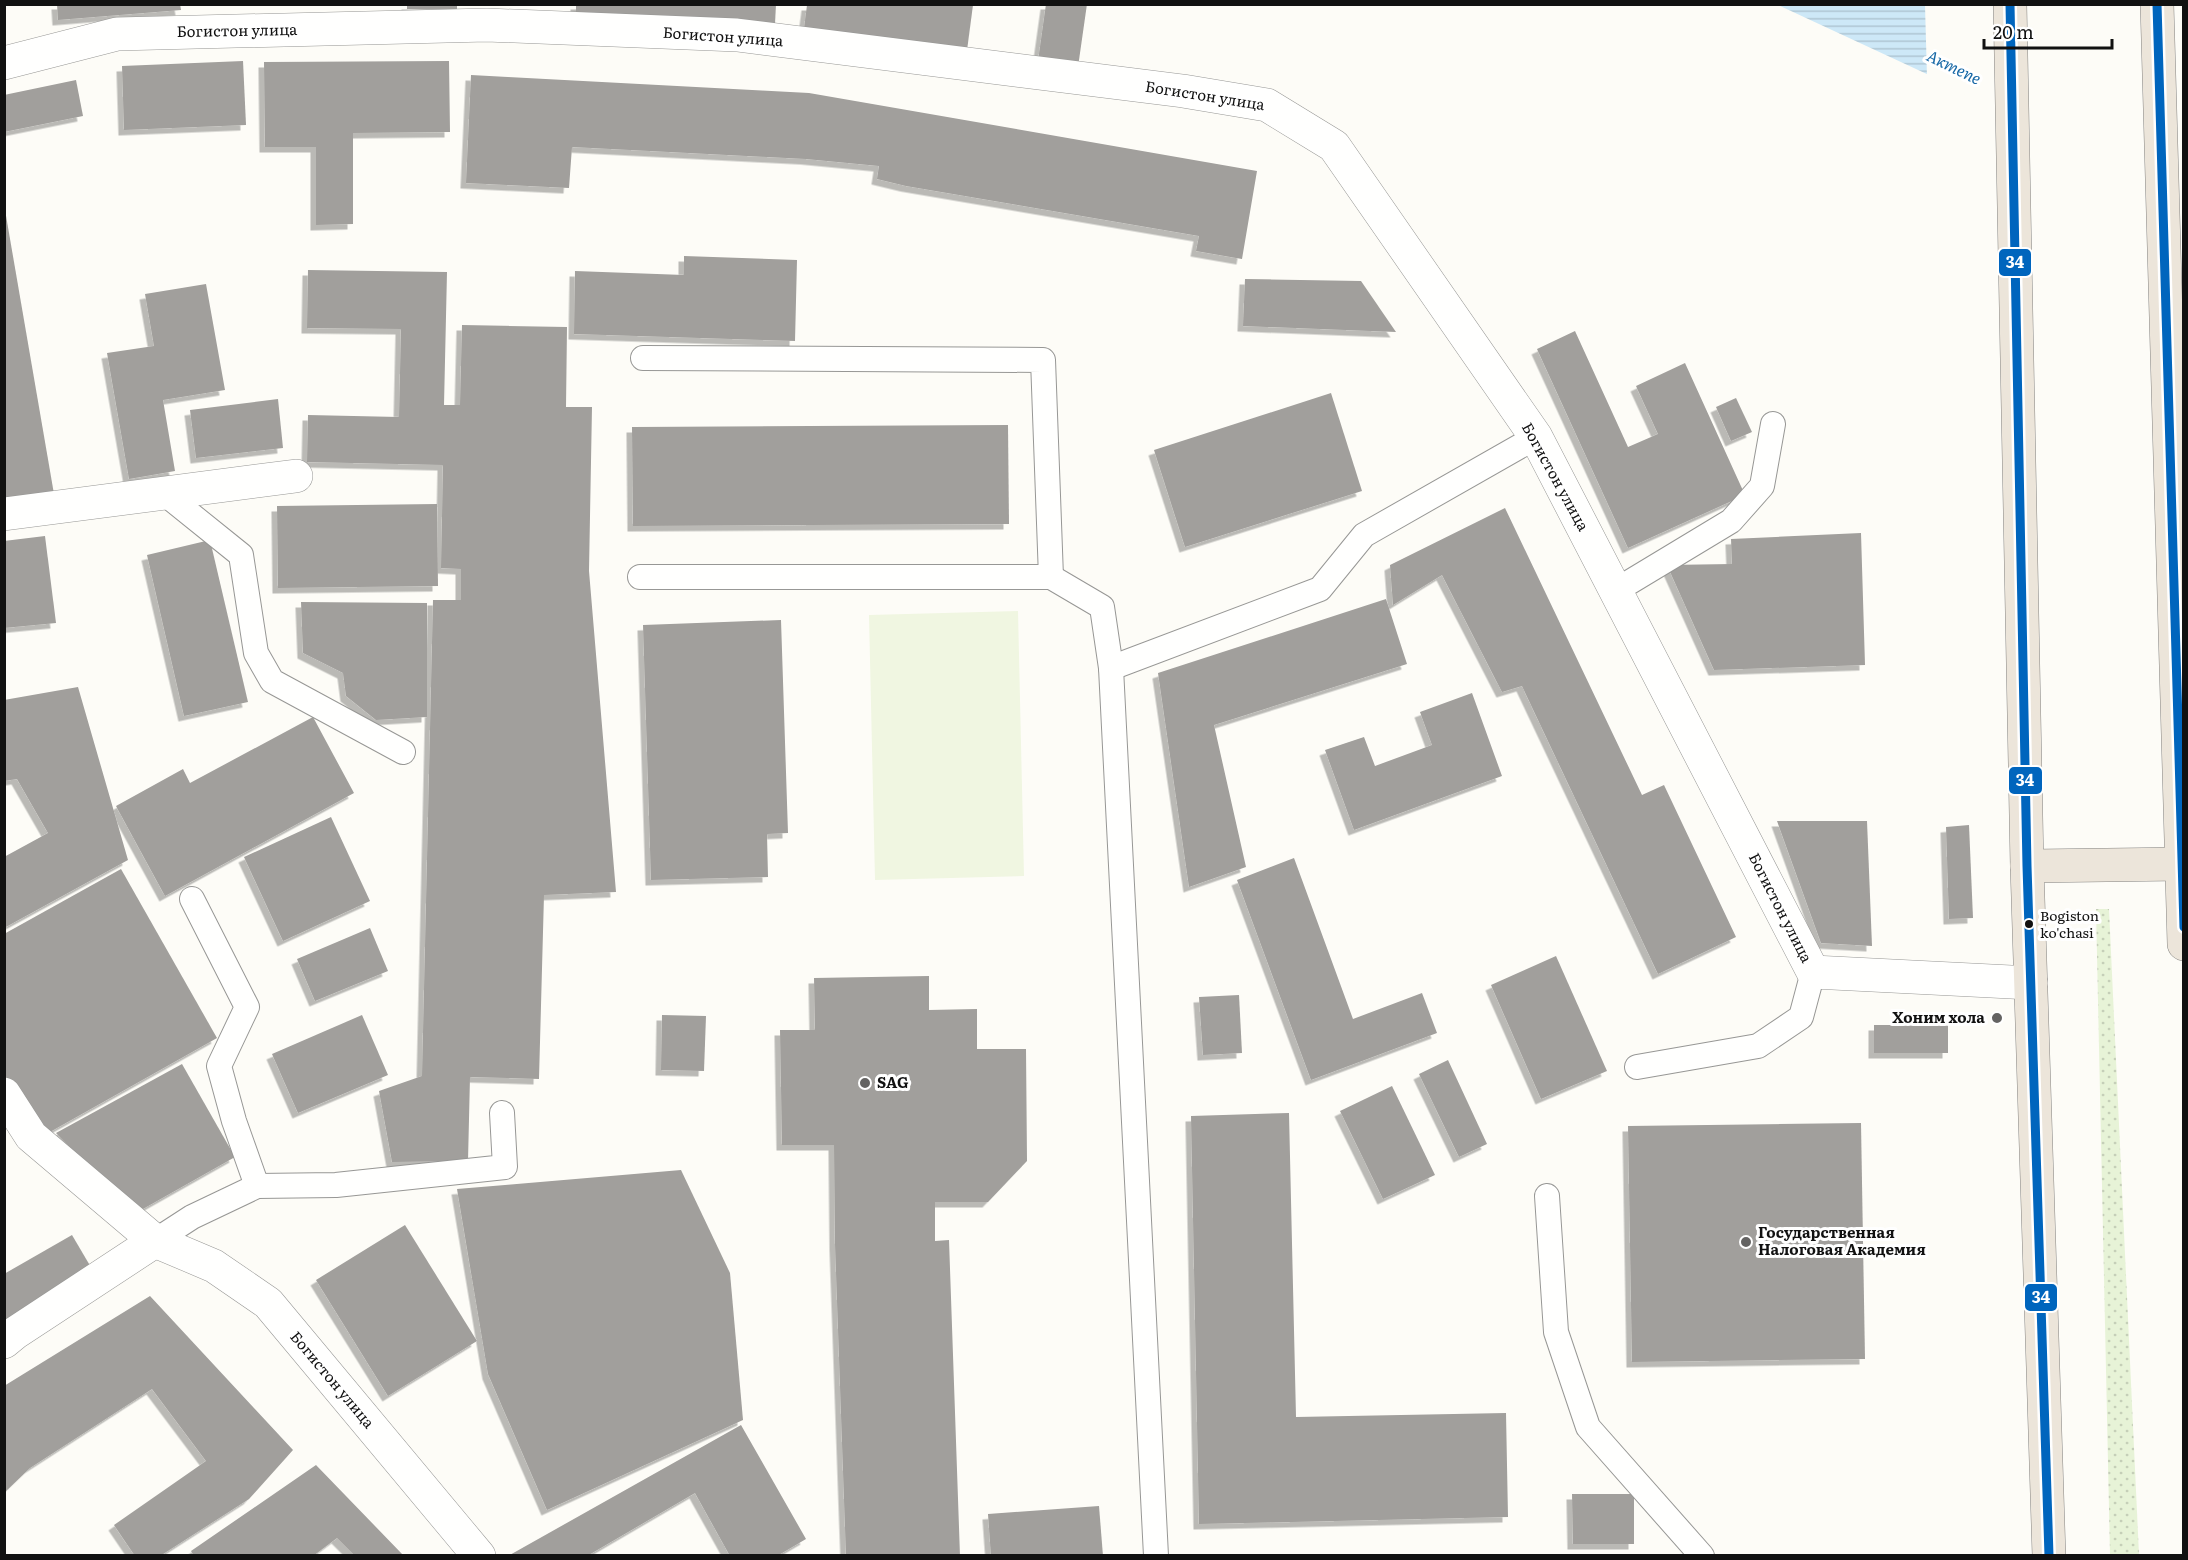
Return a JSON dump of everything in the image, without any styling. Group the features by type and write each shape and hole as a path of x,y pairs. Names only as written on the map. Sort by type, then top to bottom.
{"highway":[{"path":"2010,4 2027,866 2049,1556"},
{"path":"2157,4 2184,944"},
{"path":"2027,866 2181,864"}],"street":[{"name":"Богистон улица","path":"4,63 117,33 487,25 737,35 1183,91 1267,105 1334,146 1536,437 1813,972 2031,983"},
{"path":"4,514 296,476"},
{"name":"Богистон улица","path":"4,1094 31,1136 156,1241 214,1266 268,1303 479,1556"},
{"path":"4,1342 156,1241"}],"lane":[{"path":"643,358 1043,360 1051,577"},
{"path":"1615,591 1731,521 1762,486 1773,424"},
{"path":"1111,668 1320,589 1364,536 1536,437"},
{"path":"164,493 241,555 256,653 272,681 403,752"},
{"path":"640,577 1051,577 1102,607 1111,668 1155,1556"},
{"path":"192,899 247,1008 219,1066 234,1120 257,1186"},
{"path":"1637,1067 1758,1046 1801,1017 1813,972"},
{"path":"156,1241 192,1217 257,1186 336,1185 504,1167 502,1113"},
{"path":"1547,1196 1556,1332 1588,1427 1702,1556"}],"green space":[{"path":"1018,611 1024,876 875,880 869,615"},
{"path":"2096,909 2109,909 2139,1555 2110,1555"}],"water":[{"name":"Актепе","path":"1778,5 1986,5 2183,193"}],"pier":[{"path":"1994,4 2184,82 2184,196 1927,77 1925,5"}],"building":[{"path":"57,4 180,4 181,10 58,20"},
{"path":"407,4 457,4 457,10 407,9"},
{"path":"576,4 776,4 775,24 576,13"},
{"path":"1046,4 1087,4 1078,67 1038,61"},
{"path":"807,5 973,5 966,58 803,36"},
{"path":"243,61 246,125 124,130 122,66"},
{"path":"449,61 450,132 353,133 353,224 316,225 316,147 265,147 264,62"},
{"path":"471,75 809,93 1257,171 1242,259 1196,251 1199,236 906,186 877,179 879,166 806,159 572,147 569,188 466,183"},
{"path":"76,80 83,116 4,132 4,95"},
{"path":"4,204 54,494 4,502"},
{"path":"684,256 797,260 795,341 574,334 575,271 684,275"},
{"path":"308,270 447,272 444,405 460,405 462,325 567,327 566,407 592,407 589,571 616,892 544,895 539,1079 470,1077 468,1161 392,1162 379,1091 422,1076 433,600 461,600 461,569 441,568 443,465 307,462 308,415 399,417 401,329 307,328"},
{"path":"1245,279 1361,281 1396,332 1243,326"},
{"path":"206,284 225,390 163,400 175,471 129,479 107,353 154,346 145,294"},
{"path":"1575,331 1628,447 1658,434 1636,386 1685,363 1745,495 1628,548 1537,349"},
{"path":"1331,393 1362,491 1185,547 1154,450"},
{"path":"1736,398 1752,432 1731,441 1716,407"},
{"path":"278,399 283,448 196,458 190,410"},
{"path":"1008,425 1009,524 633,526 632,427"},
{"path":"437,504 438,586 278,588 277,506"},
{"path":"1505,508 1642,795 1664,785 1736,937 1658,974 1522,686 1502,692 1442,575 1393,605 1390,565"},
{"path":"1861,533 1865,665 1714,670 1667,565 1732,564 1731,539"},
{"path":"45,536 56,623 4,628 4,541"},
{"path":"210,540 248,702 184,716 147,555"},
{"path":"1386,599 1407,664 1214,725 1246,867 1189,887 1158,673"},
{"path":"301,602 427,603 427,717 376,720 346,696 343,673 303,653"},
{"path":"781,620 788,833 767,834 768,877 651,880 643,625"},
{"path":"78,687 128,860 4,928 4,857 48,833 17,779 4,781 4,700"},
{"path":"1472,693 1502,776 1354,830 1325,750 1364,737 1375,766 1432,745 1420,712"},
{"path":"313,717 354,793 165,896 116,806 183,769 190,783"},
{"path":"331,817 370,901 283,941 244,857"},
{"path":"1777,821 1867,821 1872,946 1821,943"},
{"path":"1969,825 1973,918 1949,919 1946,827"},
{"path":"1294,858 1353,1019 1422,993 1437,1033 1311,1080 1237,880"},
{"path":"121,869 217,1038 41,1137 4,1073 4,934"},
{"path":"370,928 388,971 315,1001 297,959"},
{"path":"1556,956 1607,1071 1541,1099 1491,985"},
{"path":"929,976 929,1010 977,1009 977,1049 1026,1049 1027,1161 988,1202 935,1202 935,1241 949,1240 960,1556 846,1556 835,1244 834,1145 782,1145 780,1030 815,1030 814,978"},
{"path":"1239,995 1242,1053 1203,1055 1199,997"},
{"path":"362,1015 388,1075 298,1113 272,1054"},
{"path":"662,1015 706,1016 704,1071 661,1070"},
{"path":"1874,1025 1948,1025 1948,1053 1874,1053"},
{"path":"1448,1060 1487,1144 1459,1157 1419,1074"},
{"path":"182,1064 235,1157 134,1214 56,1133"},
{"path":"1392,1086 1435,1175 1383,1199 1340,1111"},
{"path":"1289,1113 1296,1417 1506,1413 1508,1517 1199,1524 1191,1116"},
{"name":"Государственная Налоговая Академия","path":"1861,1123 1865,1359 1632,1362 1628,1126"},
{"path":"681,1170 730,1273 743,1420 547,1510 488,1374 457,1189"},
{"path":"405,1225 477,1341 388,1396 316,1280"},
{"path":"72,1235 92,1269 4,1321 4,1274"},
{"path":"150,1296 293,1450 249,1499 160,1556 135,1556 114,1525 206,1461 152,1389 30,1468 4,1493 4,1386"},
{"path":"741,1425 806,1539 777,1556 730,1556 695,1493 587,1556 508,1556"},
{"path":"316,1465 404,1556 355,1556 337,1538 313,1556 194,1556 191,1551"},
{"path":"1572,1494 1634,1494 1634,1544 1573,1544"},
{"path":"1099,1506 1103,1556 991,1556 988,1514"}],"transit line":[{"name":"34","path":"2010,4 2027,866 2049,1556"},
{"name":"34","path":"2157,4 2184,927"}],"place":[{"name":"Bogiston ko'chasi","path":"2029,924"},
{"name":"Хоним хола","path":"1997,1018"},
{"name":"SAG","path":"865,1083"},
{"name":"Государственная Налоговая Академия","path":"1746,1242"}]}
